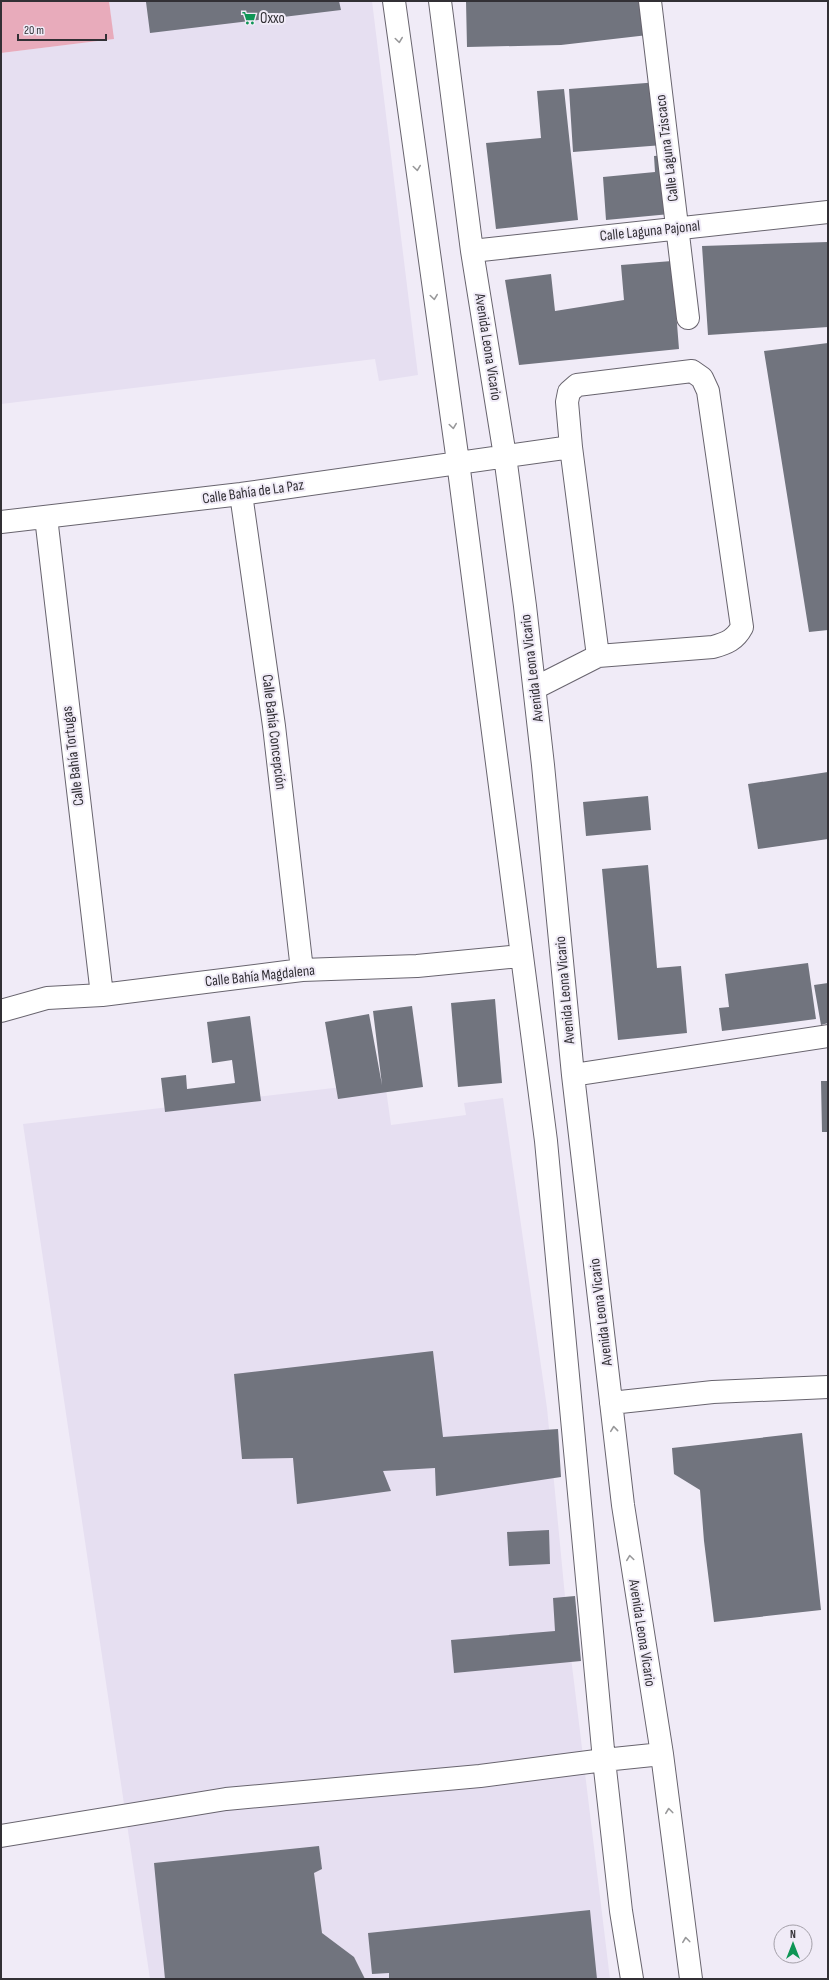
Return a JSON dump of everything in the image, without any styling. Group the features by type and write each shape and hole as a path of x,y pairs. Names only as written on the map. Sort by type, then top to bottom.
{"street":[{"path":"394,1 458,462 546,1148 604,1760 621,1911 632,1979"},
{"name":"Avenida Leona Vicario","path":"440,1 472,251 505,456 535,688 573,1075 611,1403 633,1575 662,1754 691,1979"},
{"name":"Calle Laguna Tziscaco","path":"650,1 676,228 688,318"},
{"name":"Calle Laguna Pajonal","path":"472,251 828,212"},
{"path":"535,688 598,656 713,647 729,643 737,636 742,627 708,392 702,378 692,371 578,385 569,392 567,402 571,447 598,656"},
{"name":"Calle Bahía de La Paz","path":"1,522 241,494 571,447"},
{"name":"Calle Bahía Concepción","path":"241,494 274,726 302,970"},
{"name":"Calle Bahía Tortugas","path":"46,517 102,996"},
{"name":"Calle Bahía Magdalena","path":"1,1011 47,998 102,996 302,970 417,966 521,956"},
{"path":"573,1075 828,1036"},
{"path":"611,1403 713,1392 828,1387"},
{"path":"1,1836 226,1799 480,1776 662,1754"}],"shaded area":[{"path":"1,1 109,1 114,39 1,53"},
{"path":"109,1 372,1 418,375 379,381 375,359 1,404 1,53 113,39"},
{"path":"385,1082 391,1125 466,1115 464,1103 503,1098 547,1408 570,1649 610,1979 150,1979 23,1124"}],"building":[{"path":"339,1 341,10 150,33 146,2"},
{"path":"466,1 644,1 648,35 561,45 467,47"},
{"path":"659,82 663,145 573,152 569,89"},
{"path":"564,89 578,220 496,229 486,143 541,138 537,91"},
{"path":"665,155 670,214 606,220 603,177 655,172 654,156"},
{"path":"828,242 828,327 708,335 702,246"},
{"path":"672,261 679,349 519,365 505,280 551,274 555,311 624,300 621,265"},
{"path":"828,343 828,630 809,632 764,351"},
{"path":"828,772 828,839 758,849 748,784"},
{"path":"648,796 651,830 586,836 583,802"},
{"path":"648,865 657,968 681,966 687,1033 618,1040 602,869"},
{"path":"808,963 816,1019 722,1031 719,1008 729,1007 725,974"},
{"path":"828,983 828,1023 821,1025 814,985"},
{"path":"495,999 502,1083 458,1087 451,1003"},
{"path":"412,1006 423,1087 338,1099 325,1022 369,1014 382,1085 373,1011"},
{"path":"250,1016 261,1101 165,1112 161,1078 186,1075 187,1089 235,1083 232,1060 212,1063 207,1022"},
{"path":"821,1081 828,1081 828,1132 822,1132"},
{"path":"433,1351 443,1437 558,1429 561,1477 436,1496 435,1468 383,1471 391,1491 297,1504 293,1458 242,1459 234,1374"},
{"path":"802,1433 821,1610 714,1622 704,1541 700,1490 674,1474 672,1448"},
{"path":"549,1530 550,1564 509,1566 507,1532"},
{"path":"575,1596 581,1661 454,1673 451,1640 555,1631 553,1598"},
{"path":"319,1846 322,1869 314,1873 322,1933 354,1957 365,1979 165,1979 154,1863"},
{"path":"590,1910 597,1979 389,1979 389,1973 372,1974 368,1933"}],"place":[{"name":"Oxxo","path":"249,18"}]}
